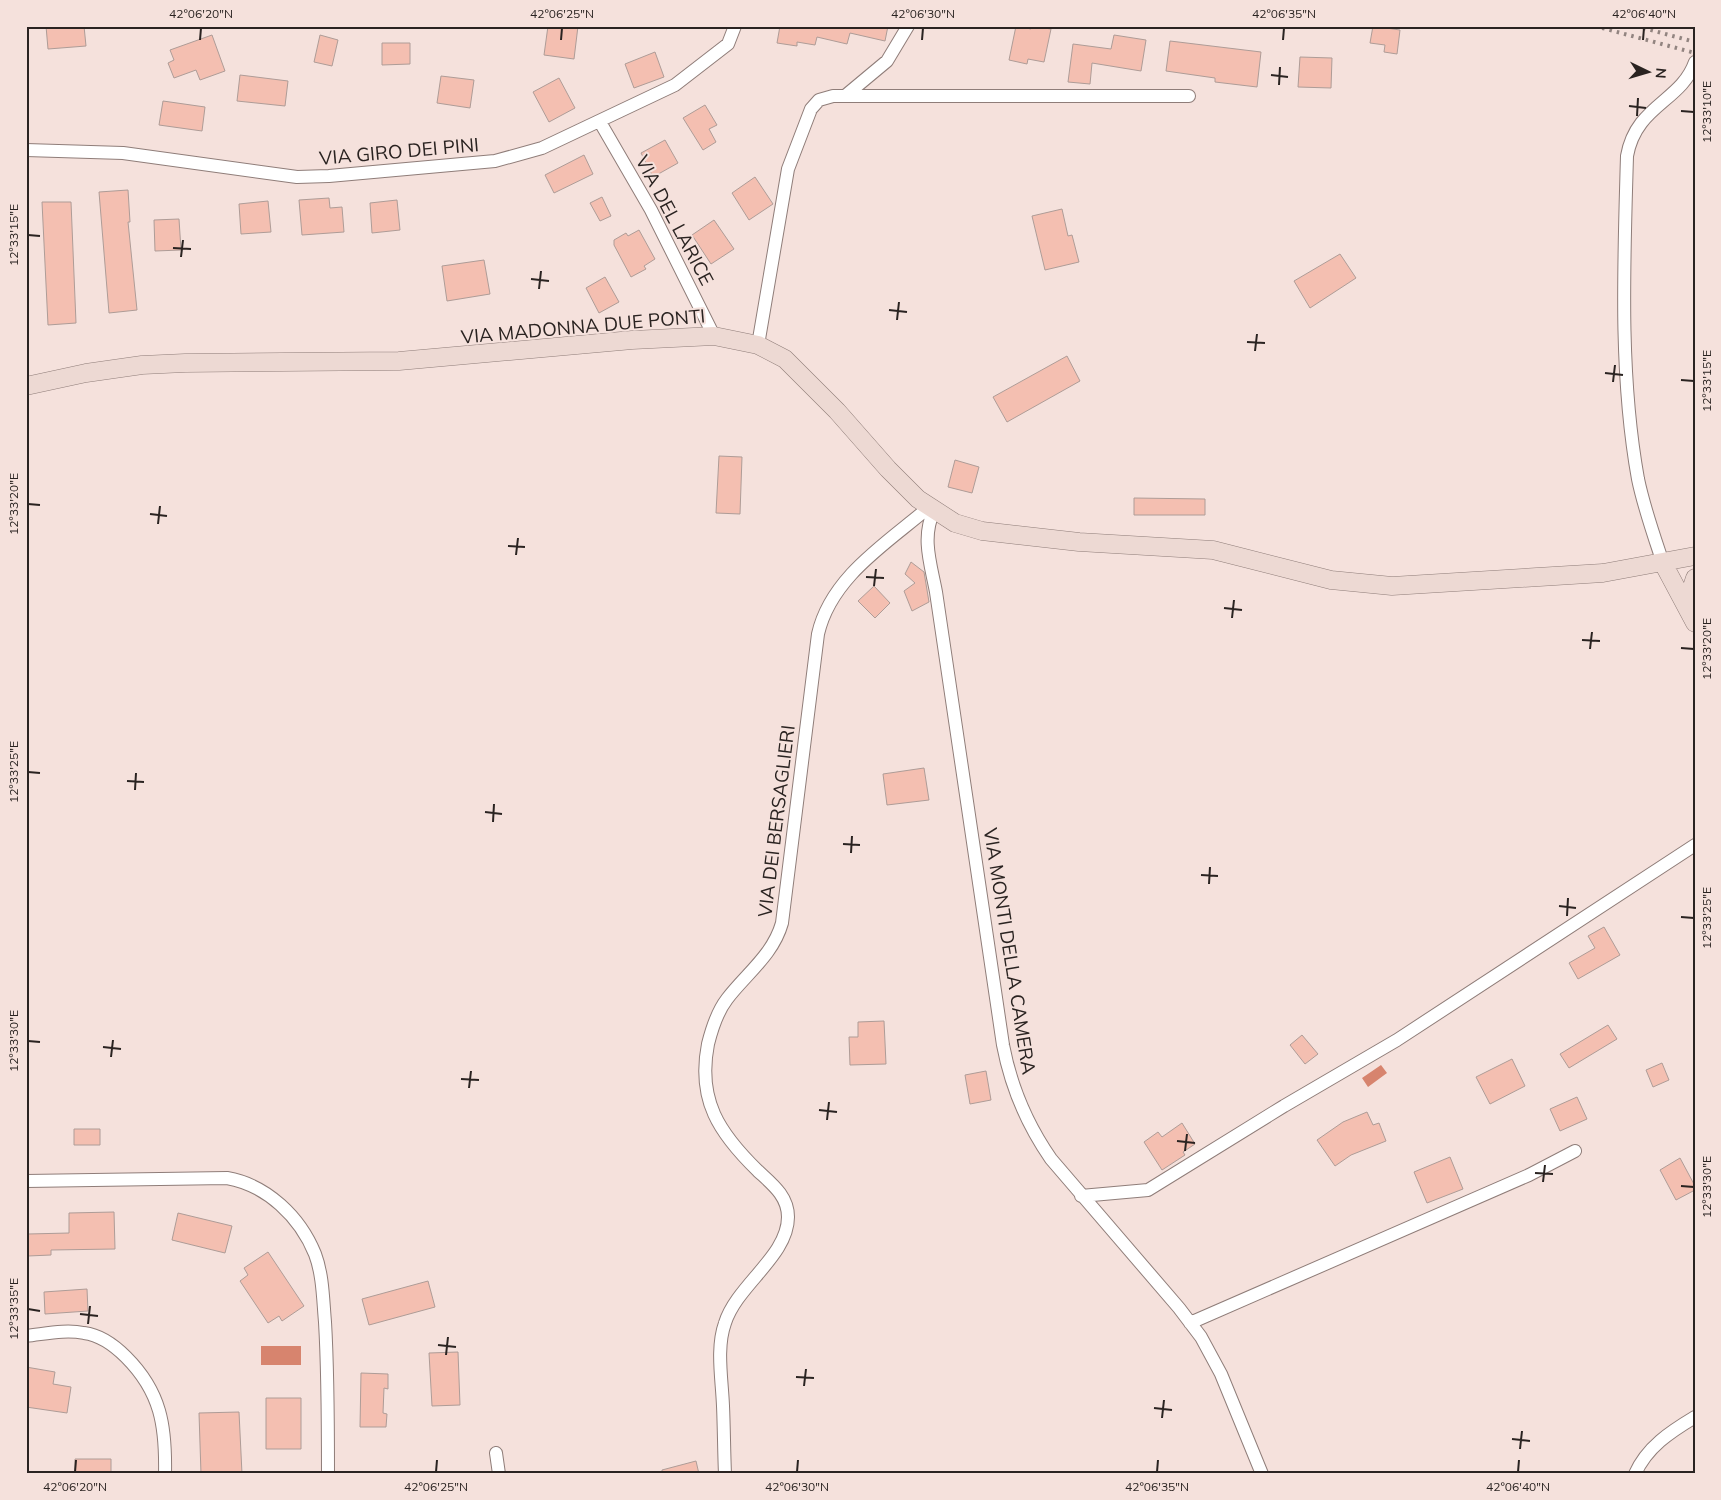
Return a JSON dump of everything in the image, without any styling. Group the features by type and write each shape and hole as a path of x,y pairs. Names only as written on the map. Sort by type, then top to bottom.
{"main road":[{"name":"VIA MADONNA DUE PONTI","path":"26,386 86,373 142,365 399,361 642,339 714,336 758,345 779,356 794,367 837,411 898,480 931,509 955,522 993,533 1079,542 1212,550 1304,574 1375,585 1416,586 1584,575 1663,563 1695,556"},
{"path":"1663,563 1693,620"},
{"path":"1693,620 1691,590 1695,578"}],"street":[{"name":"VIA GIRO DEI PINI","path":"26,150 116,152 284,176 314,177 495,161 538,150 675,85 728,44 735,26"},
{"path":"845,96 887,61 908,26"},
{"path":"1663,563 1639,481 1630,409 1626,343 1627,156 1632,136 1638,126 1687,77 1695,62"},
{"path":"758,345 784,185 808,115 814,104 828,96 1189,96"},
{"name":"VIA DEL LARICE","path":"600,122 651,210 714,336"},
{"name":"VIA MONTI DELLA CAMERA","path":"931,509 927,529 928,549 1006,1062 1015,1093 1033,1132 1051,1159 1190,1323 1221,1374 1262,1474"},
{"name":"VIA DEI BERSAGLIERI","path":"725,1474 721,1346 725,1322 739,1296 778,1247 787,1227 788,1217 781,1194 749,1162 720,1127 711,1111 704,1075 708,1044 722,1007 773,945 784,917 818,634 826,609 846,579 931,509"},
{"path":"1081,1196 1148,1190 1284,1106 1397,1040 1695,845"},
{"path":"1190,1323 1529,1175 1576,1151"},
{"path":"26,1181 227,1178 258,1188 281,1206 304,1232 316,1255 320,1273 326,1346 328,1474"},
{"path":"26,1336 69,1331 86,1333 118,1349 136,1368 150,1387 158,1405 164,1430 165,1474"},
{"path":"1635,1474 1640,1462 1666,1434 1695,1417"},
{"path":"496,1453 499,1474"}],"shaded area":[{"path":"1381,1065 1387,1073 1368,1087 1362,1078"},
{"path":"261,1346 301,1346 301,1365 261,1365"}],"building":[{"path":"46,26 84,26 86,46 48,49"},
{"path":"548,26 578,26 574,59 544,55"},
{"path":"780,26 888,26 885,41 850,33 847,44 817,37 815,45 797,42 797,46 777,43"},
{"path":"1016,26 1031,29 1031,26 1051,29 1044,62 1028,59 1027,64 1009,60"},
{"path":"1373,26 1400,30 1397,54 1384,52 1385,45 1370,43"},
{"path":"212,35 225,71 200,80 196,70 174,78 168,63 174,60 170,50"},
{"path":"320,35 338,40 332,66 314,62"},
{"path":"1114,35 1146,40 1141,71 1092,63 1090,84 1068,82 1073,44 1111,49"},
{"path":"1170,41 1261,52 1257,87 1215,82 1215,78 1166,71"},
{"path":"382,43 410,43 410,64 382,65"},
{"path":"655,52 664,77 634,88 625,64"},
{"path":"1300,57 1332,58 1331,88 1298,87"},
{"path":"240,75 288,81 285,106 237,101"},
{"path":"441,76 474,80 470,108 437,103"},
{"path":"559,78 575,108 549,122 533,92"},
{"path":"163,101 205,107 202,131 159,125"},
{"path":"705,105 717,125 709,129 716,142 703,150 683,118"},
{"path":"665,140 678,163 653,177 641,153"},
{"path":"584,155 593,174 554,193 545,175"},
{"path":"755,177 773,204 749,220 732,193"},
{"path":"128,190 130,222 128,222 137,310 109,313 99,192"},
{"path":"602,197 611,216 600,221 590,203"},
{"path":"329,198 330,208 342,207 344,232 302,235 299,200"},
{"path":"397,200 400,230 372,233 370,203"},
{"path":"268,201 271,232 241,234 239,204"},
{"path":"42,202 71,202 76,323 48,325"},
{"path":"1062,209 1068,236 1072,235 1079,262 1045,270 1032,216"},
{"path":"179,219 181,250 155,251 154,220"},
{"path":"714,220 734,249 711,264 692,235"},
{"path":"639,230 655,259 644,266 646,269 631,277 614,245 614,240 626,233 628,236"},
{"path":"1340,254 1356,278 1310,308 1294,281"},
{"path":"484,260 490,294 447,301 442,266"},
{"path":"605,277 619,302 599,313 586,288"},
{"path":"1067,356 1080,381 1007,422 993,397"},
{"path":"719,456 742,457 740,514 716,513"},
{"path":"955,460 979,467 972,493 948,487"},
{"path":"1134,498 1205,499 1205,515 1134,515"},
{"path":"911,562 924,572 929,602 912,611 904,591 915,583 905,574"},
{"path":"874,586 890,603 875,618 858,601"},
{"path":"924,768 929,800 887,805 883,774"},
{"path":"1604,927 1620,955 1578,979 1569,963 1595,948 1588,936"},
{"path":"884,1021 886,1064 850,1065 849,1037 858,1037 858,1022"},
{"path":"1608,1025 1617,1039 1569,1068 1560,1054"},
{"path":"1302,1035 1318,1054 1305,1064 1290,1045"},
{"path":"1512,1059 1525,1086 1490,1104 1476,1077"},
{"path":"1662,1063 1669,1080 1653,1087 1646,1070"},
{"path":"986,1071 991,1100 970,1104 965,1075"},
{"path":"1577,1097 1587,1119 1560,1131 1550,1109"},
{"path":"1367,1112 1373,1125 1379,1123 1386,1141 1351,1155 1335,1166 1317,1140 1343,1122"},
{"path":"1182,1123 1195,1144 1183,1152 1185,1155 1162,1170 1144,1142 1158,1132 1162,1137"},
{"path":"74,1129 100,1129 100,1145 74,1145"},
{"path":"1450,1157 1463,1189 1427,1203 1414,1172"},
{"path":"1680,1158 1695,1186 1695,1190 1676,1200 1660,1170"},
{"path":"114,1212 115,1249 51,1250 51,1255 28,1256 28,1234 69,1233 69,1213"},
{"path":"178,1213 232,1226 225,1253 172,1240"},
{"path":"268,1252 304,1306 282,1321 279,1316 268,1323 240,1281 248,1275 244,1268"},
{"path":"428,1281 435,1307 369,1325 362,1299"},
{"path":"87,1289 88,1311 45,1314 44,1292"},
{"path":"458,1352 460,1405 432,1406 429,1353"},
{"path":"26,1367 55,1372 53,1384 71,1387 67,1413 26,1407"},
{"path":"361,1373 388,1374 388,1389 384,1388 383,1413 387,1414 386,1427 360,1427"},
{"path":"266,1398 301,1398 301,1449 266,1449"},
{"path":"239,1412 242,1474 201,1474 199,1413"},
{"path":"75,1459 111,1459 111,1474 75,1474"},
{"path":"696,1461 699,1474 662,1474 662,1470"}],"railway":[{"path":"1595,26 1695,53"},
{"path":"1636,26 1695,42"}]}
